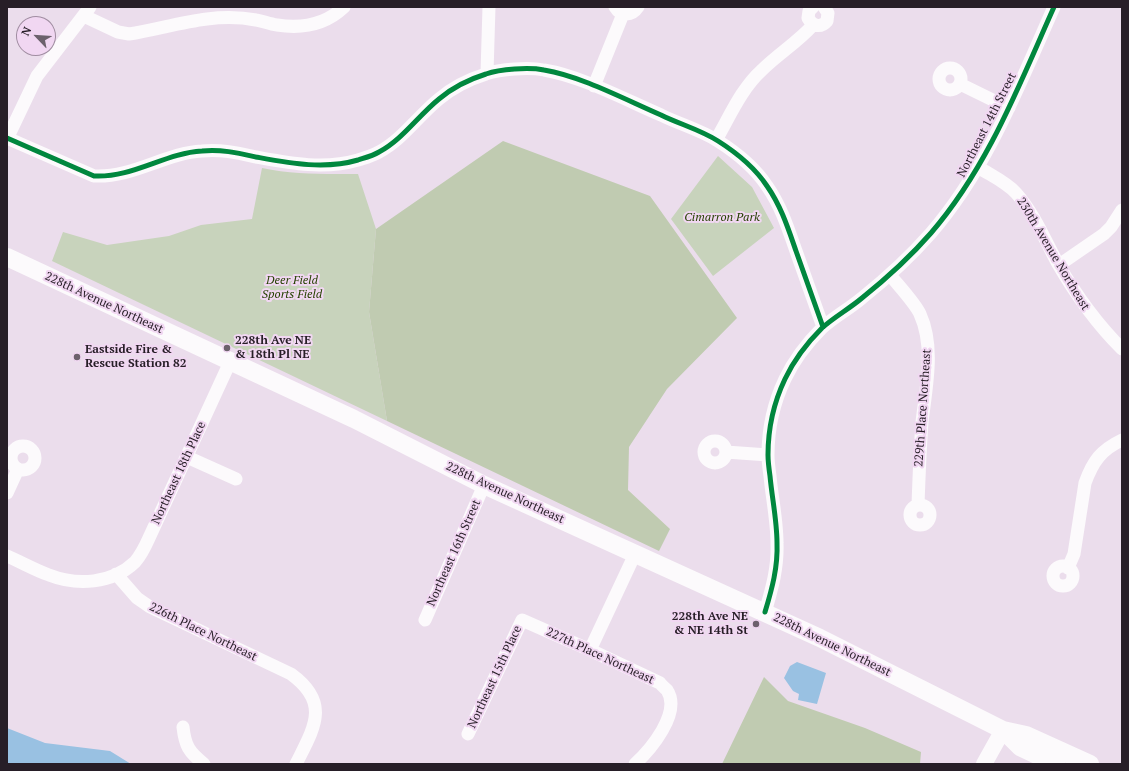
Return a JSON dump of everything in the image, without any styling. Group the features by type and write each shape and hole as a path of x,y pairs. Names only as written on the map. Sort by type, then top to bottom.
{"main road":[{"name":"228th Avenue Northeast","path":"7,257 354,419 484,485 820,638 1003,730 1026,735 1090,764"},
{"name":"228th Avenue Northeast","path":"1003,730 1020,747 1056,764"}],"street":[{"path":"487,73 489,7"},
{"path":"594,86 619,11 632,13 638,7"},
{"path":"813,7 808,14 808,18 813,25 821,26 827,21 828,13 824,7"},
{"name":"Northeast 14th Street","path":"765,612 774,581 777,561 768,455 776,401 785,380 806,345 823,327 860,300 890,275 949,211 978,167 1009,108 1054,7"},
{"path":"340,10 320,23 307,26 293,27 275,25 257,20 240,12 129,34 113,30 87,11 37,76 7,139 94,176 117,175 183,154 201,151 225,151 280,161 313,165 333,165 356,160 379,152 396,140 440,98 456,87 487,73 525,68 562,74 594,86 716,140 753,168 781,208 823,327"},
{"path":"716,140 740,96 750,83 762,69 813,25"},
{"path":"960,84 1009,108"},
{"name":"230th Avenue Northeast","path":"978,167 1007,185 1015,192 1026,206 1058,265 1080,300 1091,315 1122,349"},
{"path":"1058,265 1104,234 1111,227 1122,210"},
{"name":"229th Place Northeast","path":"890,275 919,312 928,342 928,370 921,438 918,505"},
{"name":"Northeast 18th Place","path":"116,574 134,562 142,553 230,362"},
{"path":"1068,568 1074,554 1085,483 1089,472 1100,455 1107,448 1122,440"},
{"path":"726,452 768,455"},
{"path":"187,457 236,479"},
{"path":"7,493 18,469"},
{"name":"Northeast 16th Street","path":"424,620 484,485"},
{"path":"590,650 635,554"},
{"path":"7,556 49,575 69,581 83,582 100,580 116,574"},
{"name":"226th Place Northeast","path":"116,574 137,598 150,607 291,674 302,682 314,703 316,716 314,728 296,764"},
{"name":"227th Place Northeast","path":"522,620 590,650 660,684 667,691 670,699 670,710 666,724 656,741 635,764"},
{"name":"Northeast 15th Place","path":"468,734 522,620"},
{"path":"183,727 184,740 188,749 204,764"},
{"path":"984,764 1003,730"}],"green space":[{"path":"503,141 650,196 737,318 667,389 629,447 628,490 670,529 659,551 387,421 369,312 376,229"},
{"name":"Cimarron Park","path":"718,156 752,187 774,228 713,276 671,219"},
{"name":"Deer Field Sports Field","path":"262,168 298,173 358,174 376,229 369,312 387,421 52,261 63,232 107,245 169,236 201,225 252,219"},
{"path":"764,677 788,701 865,728 921,752 920,764 722,764"}],"water":[{"path":"797,662 826,673 817,704 798,700 799,694 793,691 784,678 790,666"},
{"path":"7,728 45,743 110,751 131,764 7,764"}],"cycle path":[{"path":"765,612 777,561 777,535 768,460 768,446 772,416 785,379 801,352 822,328 857,302 898,267 931,233 951,208 986,153 1001,124 1054,7"},
{"path":"7,138 94,176 108,176 122,173 175,156 209,151 229,152 294,163 332,165 365,158 387,147 444,95 474,78 492,72 515,69 538,69 558,73 573,77 603,89 704,134 718,141 745,161 762,179 780,209 823,327"}],"place":[{"name":"228th Ave NE & 18th Pl NE","path":"227,348"},
{"name":"Eastside Fire & Rescue Station 82","path":"77,357"},
{"name":"228th Ave NE & NE 14th St","path":"756,624"}]}
